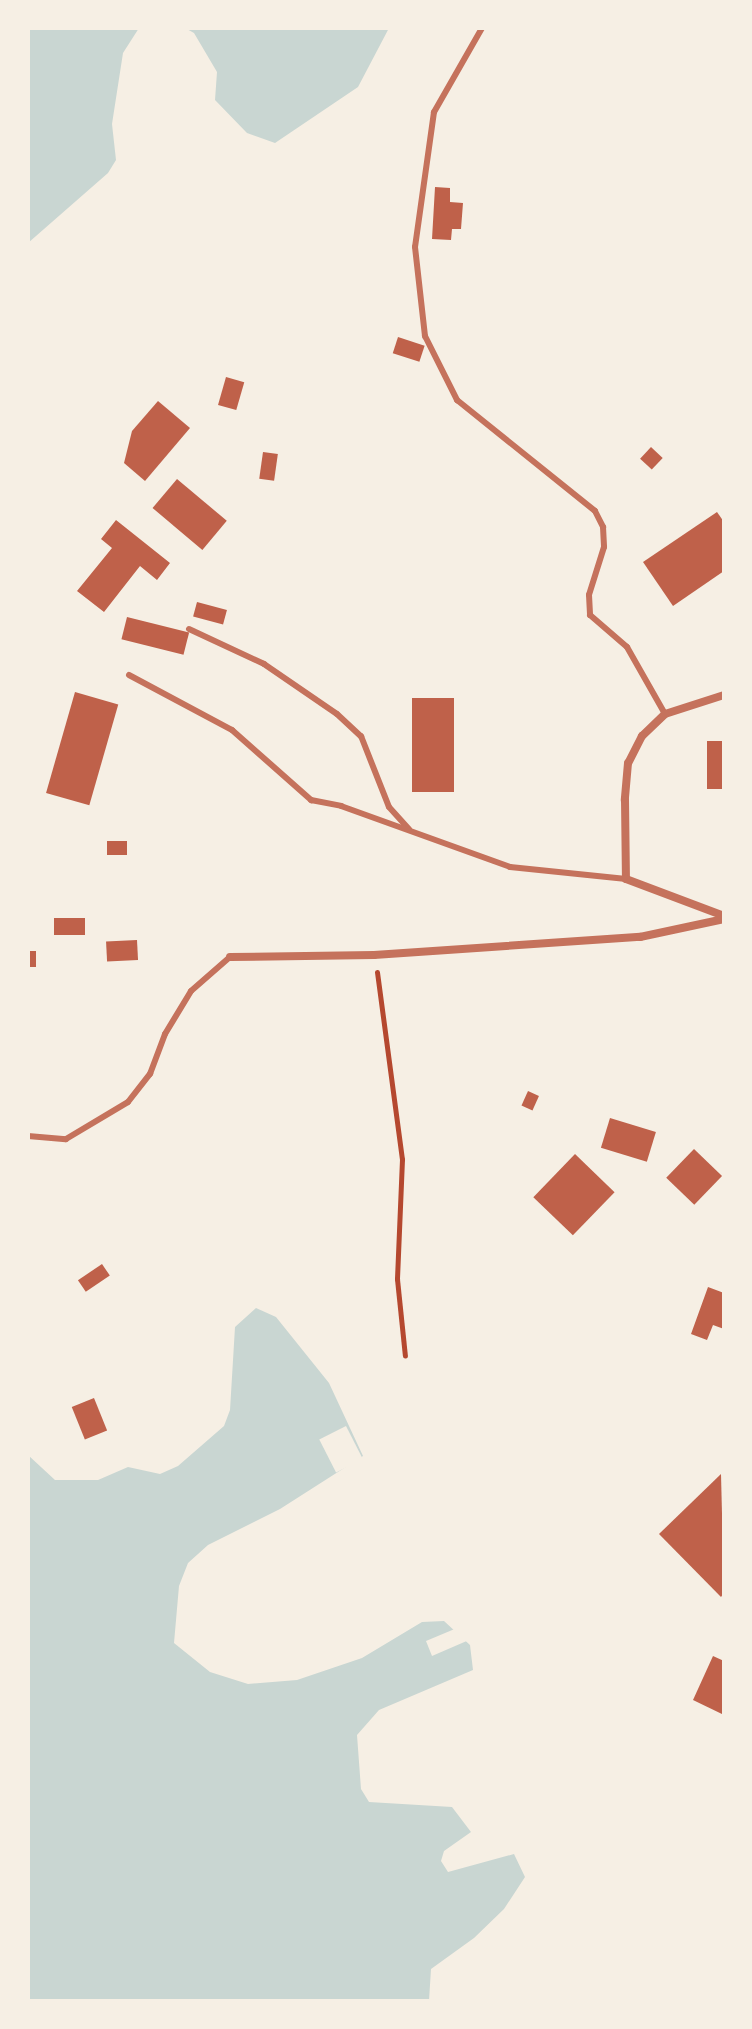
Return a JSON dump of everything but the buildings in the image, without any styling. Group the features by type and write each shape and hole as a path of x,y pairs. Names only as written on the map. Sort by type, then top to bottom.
{"street":[{"path":"724,695 665,714 642,736 628,763 626,879 724,918"},
{"path":"230,957 374,955 640,937 724,918"}],"lane":[{"path":"482,28 434,112 415,247 425,336 457,400 595,511 603,527 604,547 589,595 590,615 627,647 665,714"},
{"path":"189,629 264,664 337,714 361,736 389,807 411,832"},
{"path":"129,675 232,730 311,800 510,867 626,879"},
{"path":"28,1136 66,1139 128,1102 150,1074 165,1034 191,991 230,957"}],"path":[{"path":"374,955 402,1159 397,1279 405,1356"}],"shaded area":[{"path":"28,28 139,28 123,53 112,124 116,160 108,173 28,243"},
{"path":"185,28 389,28 358,87 275,143 247,133 215,100 217,72 194,33"},
{"path":"256,1308 276,1317 329,1383 363,1456 280,1509 208,1545 188,1563 179,1586 174,1643 210,1672 248,1684 297,1680 362,1658 422,1622 444,1621 470,1645 473,1670 379,1710 357,1735 361,1789 369,1802 452,1807 471,1832 444,1851 441,1861 448,1872 514,1854 525,1877 504,1909 474,1938 431,1969 429,2001 28,2001 28,1455 55,1480 98,1480 128,1467 160,1474 178,1466 224,1426 230,1410 235,1327"}],"pier":[{"path":"346,1426 363,1459 336,1473 319,1440"},
{"path":"457,1628 469,1640 432,1656 426,1641"}]}
